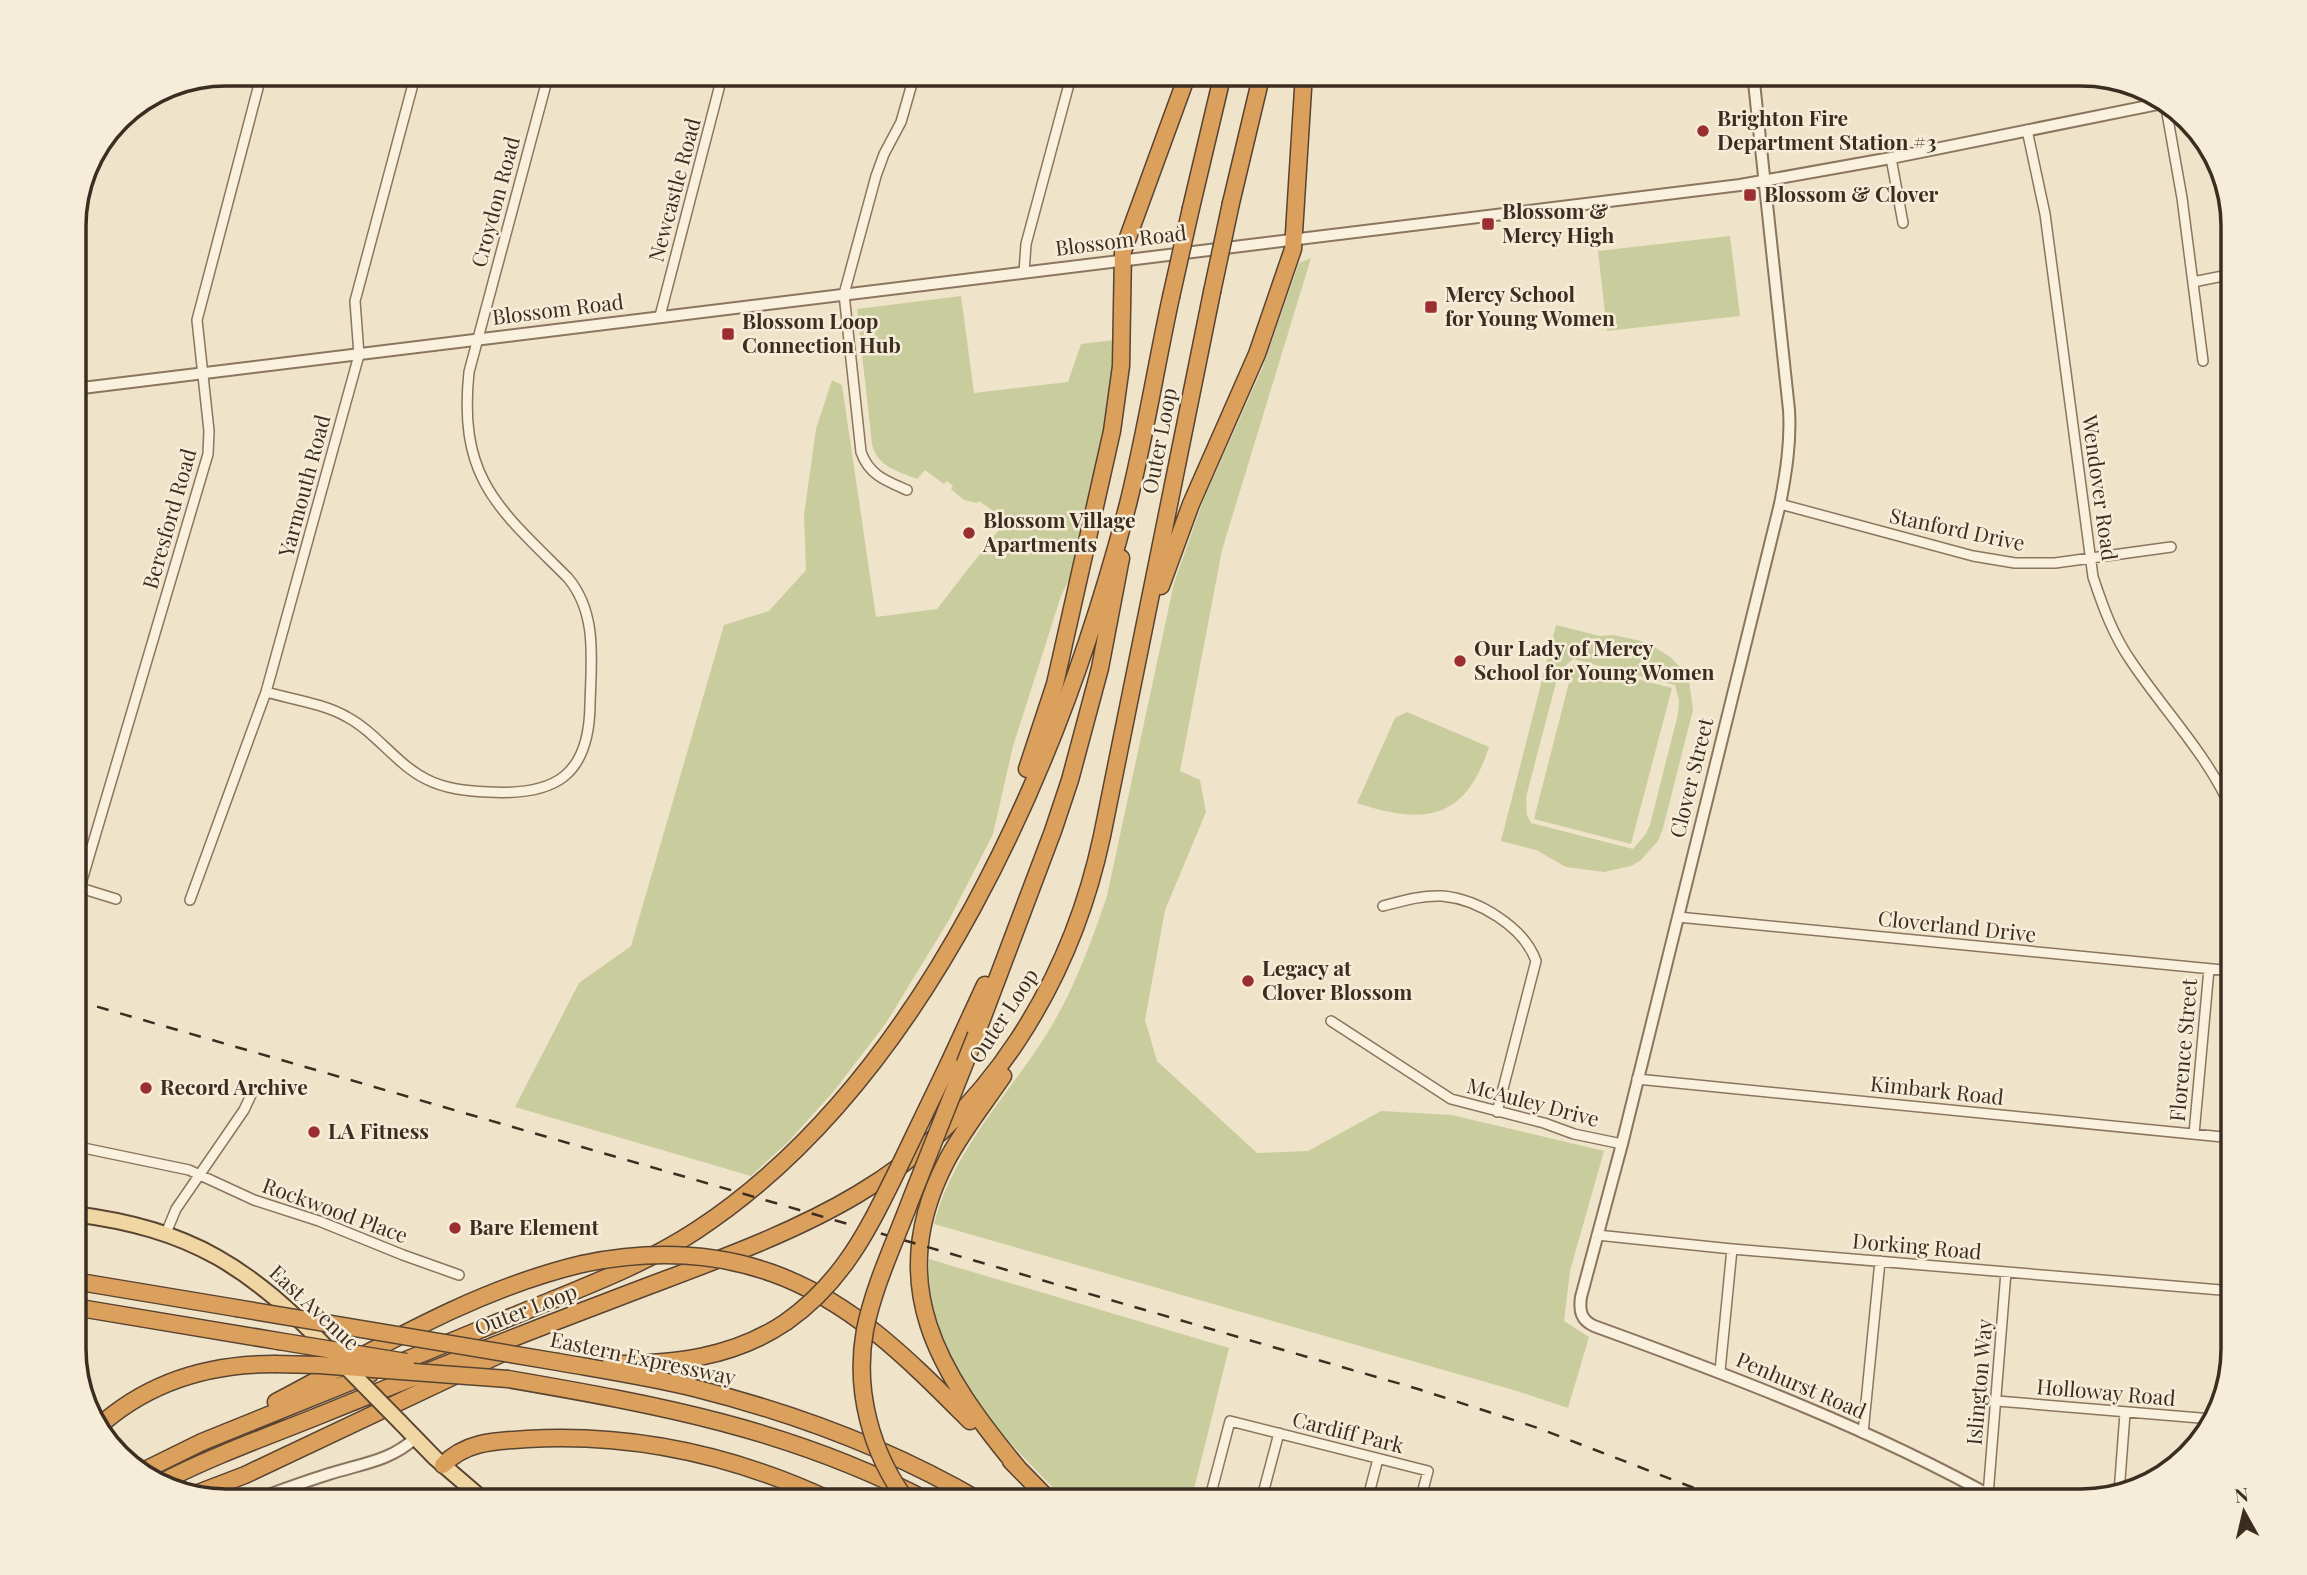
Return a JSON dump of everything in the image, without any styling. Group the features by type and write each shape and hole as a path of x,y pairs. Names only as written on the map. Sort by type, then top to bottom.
{"highway":[{"path":"980,892 1042,729 1055,684 1116,408 1122,345 1122,260 1125,246 1184,86"},
{"name":"Outer Loop","path":"150,1467 185,1450 632,1266 679,1241 738,1201 804,1141 858,1080 906,1015 980,892 1027,795 1074,679 1122,526 1220,86"},
{"name":"Outer Loop","path":"171,1478 459,1359 780,1233 828,1210 860,1193 903,1163 950,1122 992,1076 1023,1033 1050,987 1075,930 1094,871 1212,292 1259,86"},
{"path":"1137,662 1178,535 1257,354 1289,260 1294,239 1303,86"},
{"path":"899,1489 883,1462 868,1419 862,1377 865,1332 881,1277 976,1035 1070,780 1109,626 1143,439"},
{"path":"558,1362 630,1364 690,1360 748,1342 786,1322 824,1290 856,1251 880,1205 1036,875"},
{"path":"1018,1468 964,1398 939,1355 923,1305 920,1257 926,1217 942,1171 961,1136 1019,1051 1050,987"},
{"path":"185,1450 443,1315 518,1283 582,1264 632,1256 674,1255 730,1261 772,1273 818,1293 871,1328 907,1359 1038,1489"},
{"path":"86,1274 167,1297"},
{"path":"210,1488 245,1475 664,1279"},
{"name":"Eastern Expressway","path":"86,1283 558,1362 692,1388 795,1417 892,1456 954,1489"},
{"name":"Eastern Expressway","path":"86,1309 651,1404 738,1425 840,1460 901,1489"},
{"path":"106,1421 133,1400 181,1378 225,1367 319,1365 508,1379"},
{"path":"443,1465 460,1450 476,1444 564,1438 621,1441 664,1447 726,1461 803,1489"}],"main road":[{"name":"East Avenue","path":"86,1216 166,1233 206,1250 253,1279 296,1315 415,1438 470,1489"}],"street":[{"name":"Beresford Road","path":"86,856 208,454 209,431 197,320 259,86"},
{"name":"Yarmouth Road","path":"190,900 266,692 359,355 355,301 413,86"},
{"name":"Croydon Road","path":"266,692 347,716 416,773 451,788 502,793 533,791 565,775 581,757 590,711 589,618 576,588 504,513 479,474 468,429 466,401 469,372 477,340 546,86"},
{"name":"Newcastle Road","path":"660,316 720,86"},
{"path":"907,490 875,475 865,465 861,452 844,294 876,176 901,122 912,86"},
{"path":"1024,272 1026,244 1069,86"},
{"name":"Clover Street","path":"1583,1318 1581,1297 1622,1144 1780,504 1788,456 1790,422 1754,86"},
{"name":"Blossom Road","path":"86,388 1765,181 2152,105"},
{"path":"2169,117 2203,361"},
{"name":"Wendover Road","path":"2027,130 2045,214 2089,558 2105,612 2117,638 2207,764 2221,789"},
{"path":"1891,158 1903,223"},
{"path":"2193,282 2221,277"},
{"name":"Stanford Drive","path":"1780,504 1996,561 2039,564 2171,547"},
{"path":"86,889 116,899"},
{"path":"1383,906 1413,898 1443,896 1482,907 1512,926 1531,947 1536,961 1497,1112"},
{"name":"Cloverland Drive","path":"1678,917 2221,970"},
{"name":"Florence Street","path":"2194,1134 2209,969"},
{"name":"McAuley Drive","path":"1331,1021 1451,1099 1544,1123 1574,1134 1622,1144"},
{"name":"Kimbark Road","path":"1637,1079 2221,1137"},
{"path":"166,1233 173,1214 244,1110 251,1095"},
{"name":"Rockwood Place","path":"86,1148 200,1174 254,1200 328,1224 459,1275"},
{"name":"Dorking Road","path":"1597,1235 1732,1249 2221,1290"},
{"path":"1720,1371 1732,1249"},
{"path":"1863,1433 1880,1261"},
{"name":"Islington Way","path":"1989,1489 2006,1272"},
{"name":"Penhurst Road","path":"1583,1318 1594,1326 1720,1371 1863,1433 1976,1489"},
{"name":"Holloway Road","path":"1997,1401 2203,1418"},
{"path":"2120,1484 2124,1413"},
{"name":"Cardiff Park","path":"1212,1489 1230,1421 1427,1471 1423,1489"},
{"path":"1264,1489 1279,1433"},
{"path":"286,1489 383,1459 401,1450 415,1438"},
{"path":"1370,1489 1378,1459"}],"green space":[{"path":"1730,236 1740,316 1607,331 1598,251"},
{"path":"1311,258 1222,550 1180,771 1200,780 1206,812 1165,910 1145,1020 1157,1061 1257,1153 1308,1151 1381,1111 1452,1115 1604,1151 1570,1271 1564,1321 1589,1337 1568,1408 1517,1391 934,1224 942,1199 965,1153 1050,1029 1086,955 1107,896 1174,583 1203,501 1262,369 1299,263"},
{"path":"961,296 974,393 1068,382 1081,344 1115,340 1113,390 1077,563 1061,596 1013,746 993,834 949,920 886,1023 834,1091 789,1141 751,1176 515,1107 579,983 631,946 724,625 769,611 806,570 804,515 816,429 832,380 842,385 876,617 937,609 1004,523 1005,519 979,501 977,503 964,500 951,489 953,486 947,481 944,484 925,470 917,479 889,467 878,458 872,444 857,309"},
{"path":"1556,625 1600,636 1613,635 1641,641 1670,657 1689,681 1693,710 1663,828 1658,841 1641,860 1631,866 1604,872 1566,867 1536,850 1501,841","holes":["1573,659 1675,685 1679,700 1678,714 1650,825 1633,849 1531,823 1527,815 1526,797 1557,679 1562,669"]},
{"path":"1574,663 1672,688 1631,844 1534,819"},
{"path":"1407,712 1489,747 1468,790 1454,803 1439,811 1403,814 1357,803 1395,718"},
{"path":"929,1259 1229,1348 1194,1489 1054,1489 992,1422 971,1393 953,1363 940,1331 931,1296"}],"railway":[{"path":"86,1003 1418,1389 1538,1428 1697,1489"}],"place":[{"name":"Brighton Fire Department Station #3","path":"1703,131"},
{"name":"Blossom & Clover","path":"1750,195"},
{"name":"Blossom & Mercy High","path":"1488,224"},
{"name":"Mercy School for Young Women","path":"1431,307"},
{"name":"Blossom Loop Connection Hub","path":"728,334"},
{"name":"Blossom Village Apartments","path":"969,533"},
{"name":"Our Lady of Mercy School for Young Women","path":"1460,661"},
{"name":"Legacy at Clover Blossom","path":"1248,981"},
{"name":"Record Archive","path":"146,1088"},
{"name":"LA Fitness","path":"314,1132"},
{"name":"Bare Element","path":"455,1228"}]}
